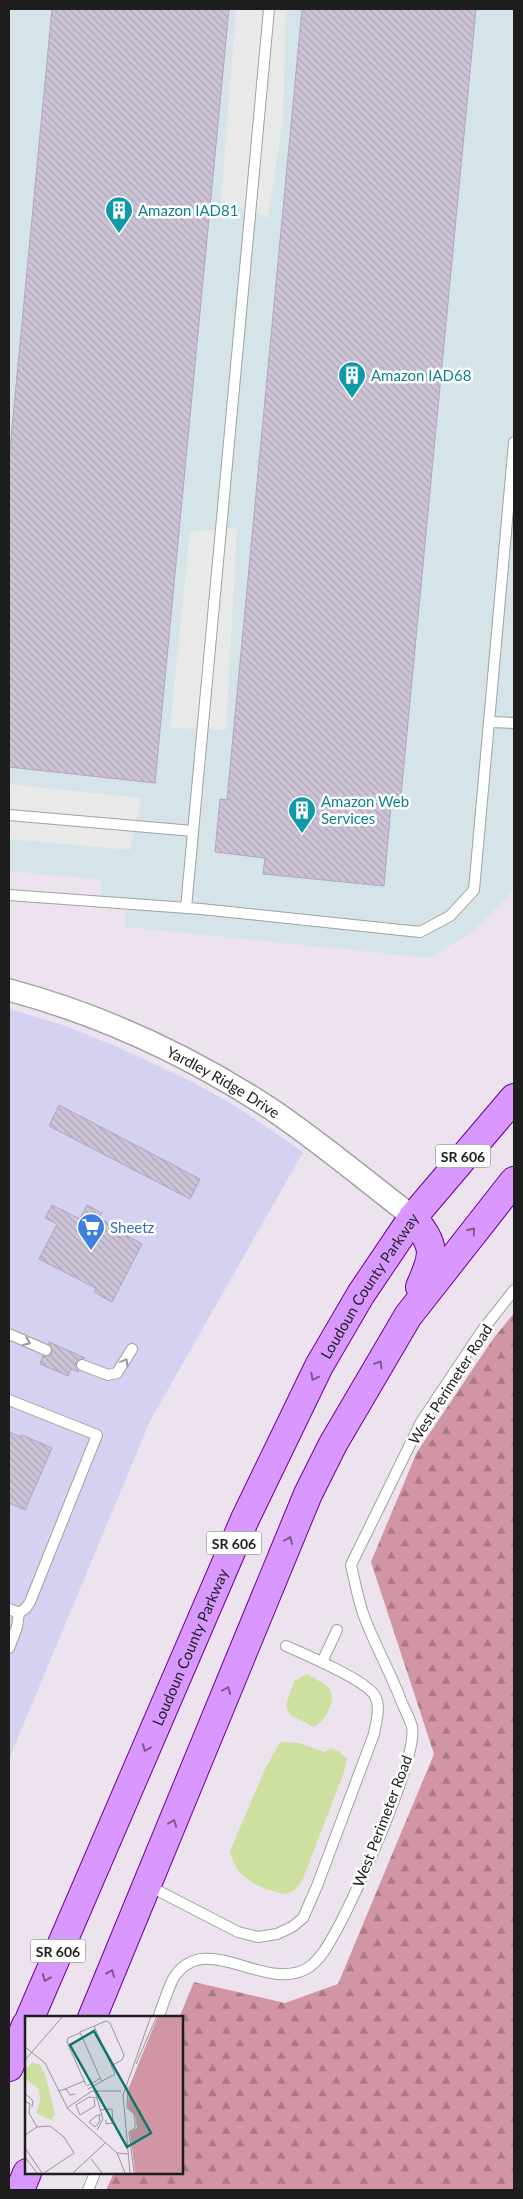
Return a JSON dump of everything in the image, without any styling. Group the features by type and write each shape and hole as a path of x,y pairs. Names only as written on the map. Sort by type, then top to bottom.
{"main road":[{"name":"Loudoun County Parkway","path":"31,2016 241,1528 319,1366 361,1294 413,1217 514,1098"},
{"name":"SR 606","path":"93,2016 308,1494 333,1444 408,1316 461,1246 514,1181"},
{"path":"408,1316 431,1262 428,1237 413,1217"},
{"path":"9,2067 25,2028"},
{"path":"20,2190 28,2174"}],"street":[{"name":"Yardley Ridge Drive","path":"9,990 106,1022 197,1064 278,1114 413,1217"}],"lane":[{"path":"186,908 269,9"},
{"path":"9,895 186,908 420,932 450,916 474,890 514,442"},
{"path":"489,722 514,723"},
{"path":"9,816 193,832"},
{"name":"West Perimeter Road","path":"159,2016 173,1980 183,1967 198,1959 219,1959 262,1973 285,1974 306,1969 319,1958 336,1932 369,1864 409,1757 412,1728 364,1616 351,1565 421,1422 481,1332 514,1290"},
{"path":"9,1334 46,1350"},
{"path":"82,1365 108,1375 116,1373 132,1349"},
{"path":"9,1400 97,1435 30,1602 14,1611 17,1627 9,1648"},
{"path":"322,1662 337,1630"},
{"path":"147,1885 238,1932 258,1937 277,1934 292,1927 302,1918 317,1886 374,1734 378,1713 374,1695 361,1684 322,1662 286,1646"},
{"path":"88,2190 95,2174"}],"shaded area":[{"path":"9,9 514,9 514,890 473,931 430,958 125,927 127,903 100,901 102,880 9,871"},
{"path":"236,9 286,9 283,119 268,218 221,200"},
{"path":"237,528 226,730 170,728 190,531"},
{"path":"9,784 141,798 130,850 9,839"},
{"path":"9,1009 63,1025 113,1045 191,1081 237,1107 303,1152 150,1421 9,1759"},
{"path":"307,1674 328,1687 332,1697 326,1715 314,1727 290,1715 286,1705 294,1681"},
{"path":"280,1742 299,1743 324,1752 331,1748 340,1752 347,1759 344,1772 303,1879 294,1890 285,1894 263,1888 250,1881 235,1866 230,1851 265,1769"}],"green space":[{"path":"514,1313 514,2190 106,2190 114,2174 182,2174 182,2016 180,2016 194,1982 285,2003 338,1984 434,1754 371,1562 417,1452 493,1339"}],"building":[{"name":"Amazon IAD81","path":"52,9 229,9 155,783 9,767 9,459"},
{"name":"Amazon IAD68","path":"302,9 476,9 400,806 391,805 384,886 263,874 265,858 215,852 220,799 227,800"},
{"name":"Sheetz","path":"59,1105 200,1179 190,1199 49,1126"},
{"name":"Sheetz","path":"52,1205 80,1219 87,1205 102,1213 99,1218 142,1244 112,1302 94,1292 96,1288 39,1259 57,1224 45,1218"},
{"path":"49,1342 85,1358 76,1362 75,1367 79,1372 71,1369 68,1376 40,1364 43,1356 50,1356 52,1352"},
{"path":"9,1432 21,1437 22,1435 52,1448 25,1510 9,1503"}],"place":[{"name":"Amazon IAD81","path":"119,234"},
{"name":"Amazon IAD68","path":"352,399"},
{"name":"Amazon Web Services","path":"302,834"},
{"name":"Sheetz","path":"91,1251"}]}
